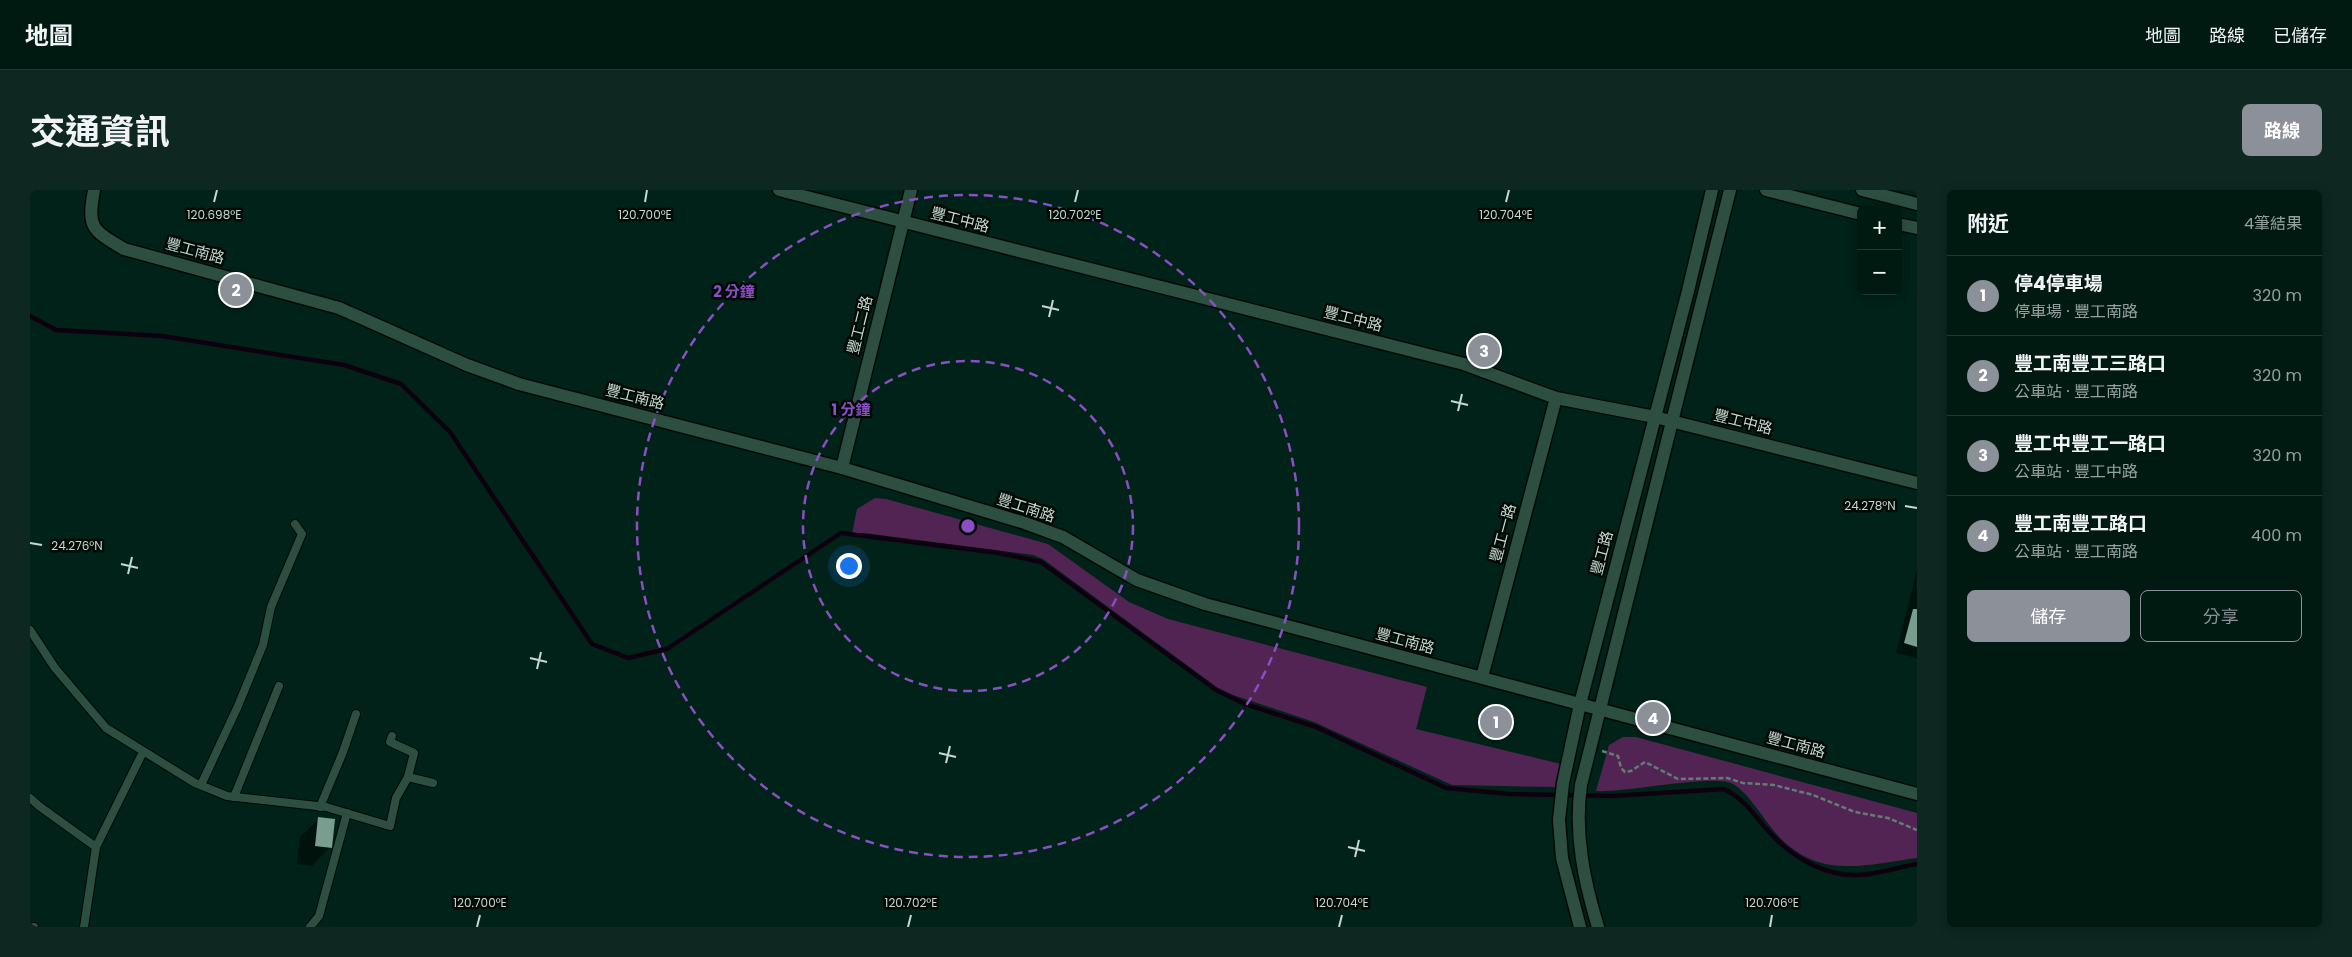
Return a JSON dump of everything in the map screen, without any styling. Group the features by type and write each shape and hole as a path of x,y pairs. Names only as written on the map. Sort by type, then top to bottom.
{"street":[{"name":"豐工南路","path":"94,190 90,215 99,234 124,249 339,308 467,365 520,384 842,468 1025,523 1063,537 1137,580 1164,591 1400,657 1482,677 1917,794"},
{"name":"豐工中路","path":"779,190 902,223 1464,364 1556,398 1655,417 1917,483"},
{"name":"豐工二路","path":"842,468 911,190"},
{"name":"豐工路","path":"1580,927 1562,858 1559,820 1560,799 1580,704 1712,190"},
{"path":"1598,927 1589,899 1580,847 1578,800 1580,785 1730,190"},
{"path":"1766,190 1857,213"},
{"path":"1862,190 1917,204"},
{"path":"1902,225 1917,228"},
{"name":"豐工一路","path":"1482,677 1556,398"}],"lane":[{"path":"201,785 238,706 263,644 270,607 302,534 295,524"},
{"path":"30,630 55,668 106,728 143,752 201,785 234,797 320,807 390,826 396,798 408,777 414,753 390,742 392,736"},
{"path":"234,797 279,686"},
{"path":"320,807 343,752 356,714"},
{"path":"84,927 96,847 143,752"},
{"path":"408,777 433,783"},
{"path":"30,798 38,806 96,847"},
{"path":"310,927 320,916 347,813"}],"path":[{"path":"1590,749 1618,756 1621,768 1625,772 1632,771 1645,762 1678,780 1727,778 1742,783 1774,785 1813,795 1854,812 1888,818 1917,830"}],"shaded area":[{"path":"875,498 886,499 1048,544 1129,602 1168,619 1427,687 1416,729 1561,764 1555,787 1452,785 1314,722 1233,695 1218,688 1043,559 1033,555 864,533 852,534 857,509"},
{"path":"1623,737 1636,737 1917,813 1917,858 1857,866 1839,866 1805,857 1789,846 1773,830 1739,788 1723,781 1690,782 1596,791 1609,745"}],"building":[{"path":"1913,609 1917,609 1917,647 1904,643"},
{"path":"318,817 335,819 332,848 315,846"}],"waterway":[{"path":"30,316 56,330 162,336 344,365 401,384 450,432 592,644 628,658 667,649 841,533 999,553 1041,562 1216,690 1245,704 1316,727 1446,788 1510,794 1612,796 1724,789 1745,804 1790,852 1822,869 1845,875 1864,875 1917,864"}],"place":[{"name":"豐工南豐工三路口","path":"236,290"},
{"name":"豐工中豐工一路口","path":"1484,351"},
{"name":"豐工南豐工路口","path":"1653,718"},
{"name":"停4停車場","path":"1496,722"}]}
